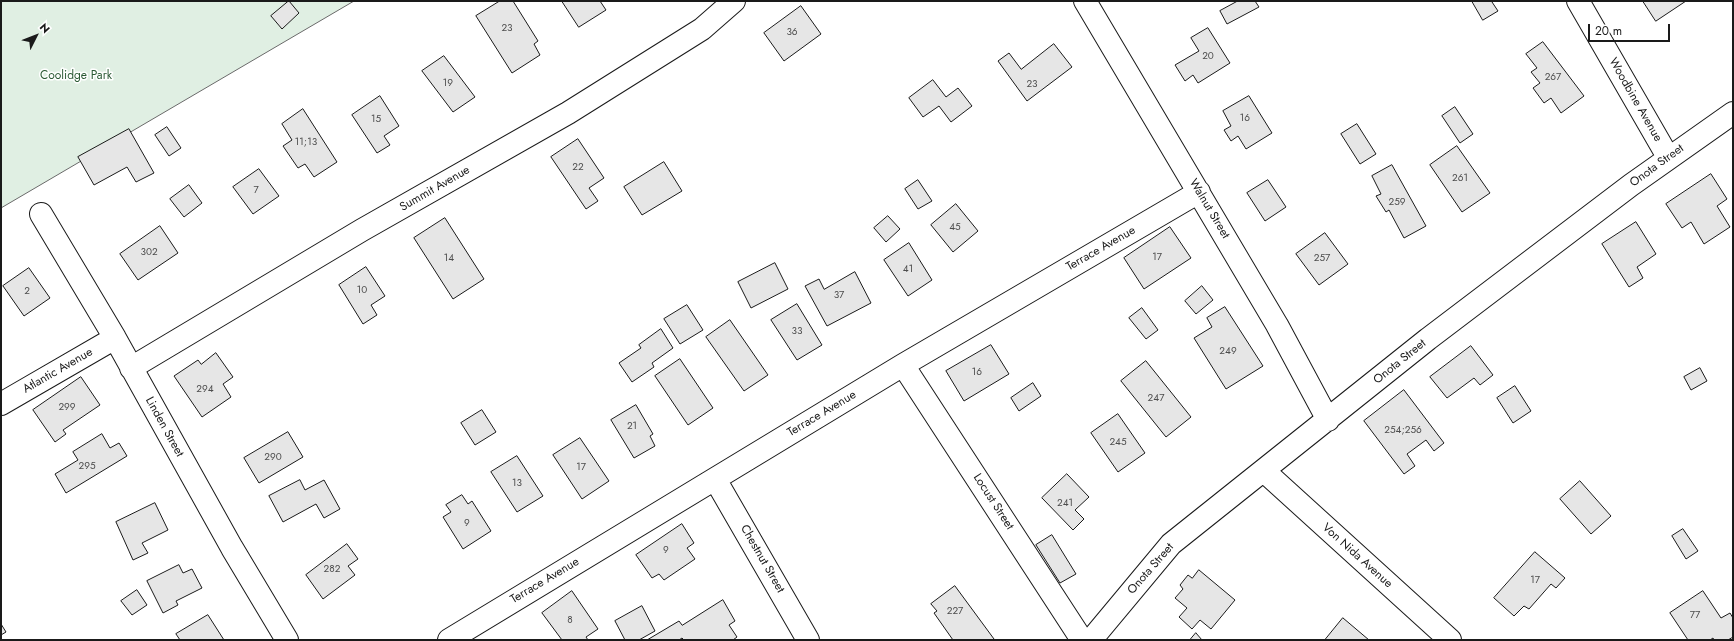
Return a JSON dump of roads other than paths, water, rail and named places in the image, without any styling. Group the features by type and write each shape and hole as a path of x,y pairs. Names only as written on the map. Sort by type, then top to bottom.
{"street":[{"name":"Summit Avenue","path":"131,368 362,230 568,113 702,29 734,1"},
{"name":"Walnut Street","path":"1085,1 1277,325 1328,420"},
{"name":"Woodbine Avenue","path":"1578,1 1668,157"},
{"name":"Onota Street","path":"1091,640 1171,544 1264,472 1428,339 1668,157 1732,117"},
{"name":"Terrace Avenue","path":"448,640 903,364 1199,192"},
{"name":"Linden Street","path":"41,214 115,338 228,541 287,640"},
{"name":"Atlantic Avenue","path":"1,404 115,338"},
{"name":"Locust Street","path":"903,364 1082,640"},
{"name":"Von Nida Avenue","path":"1264,472 1450,640"},
{"name":"Chestnut Street","path":"715,478 808,640"}],"park label":[{"name":"Coolidge Park","path":"76,76"}]}
